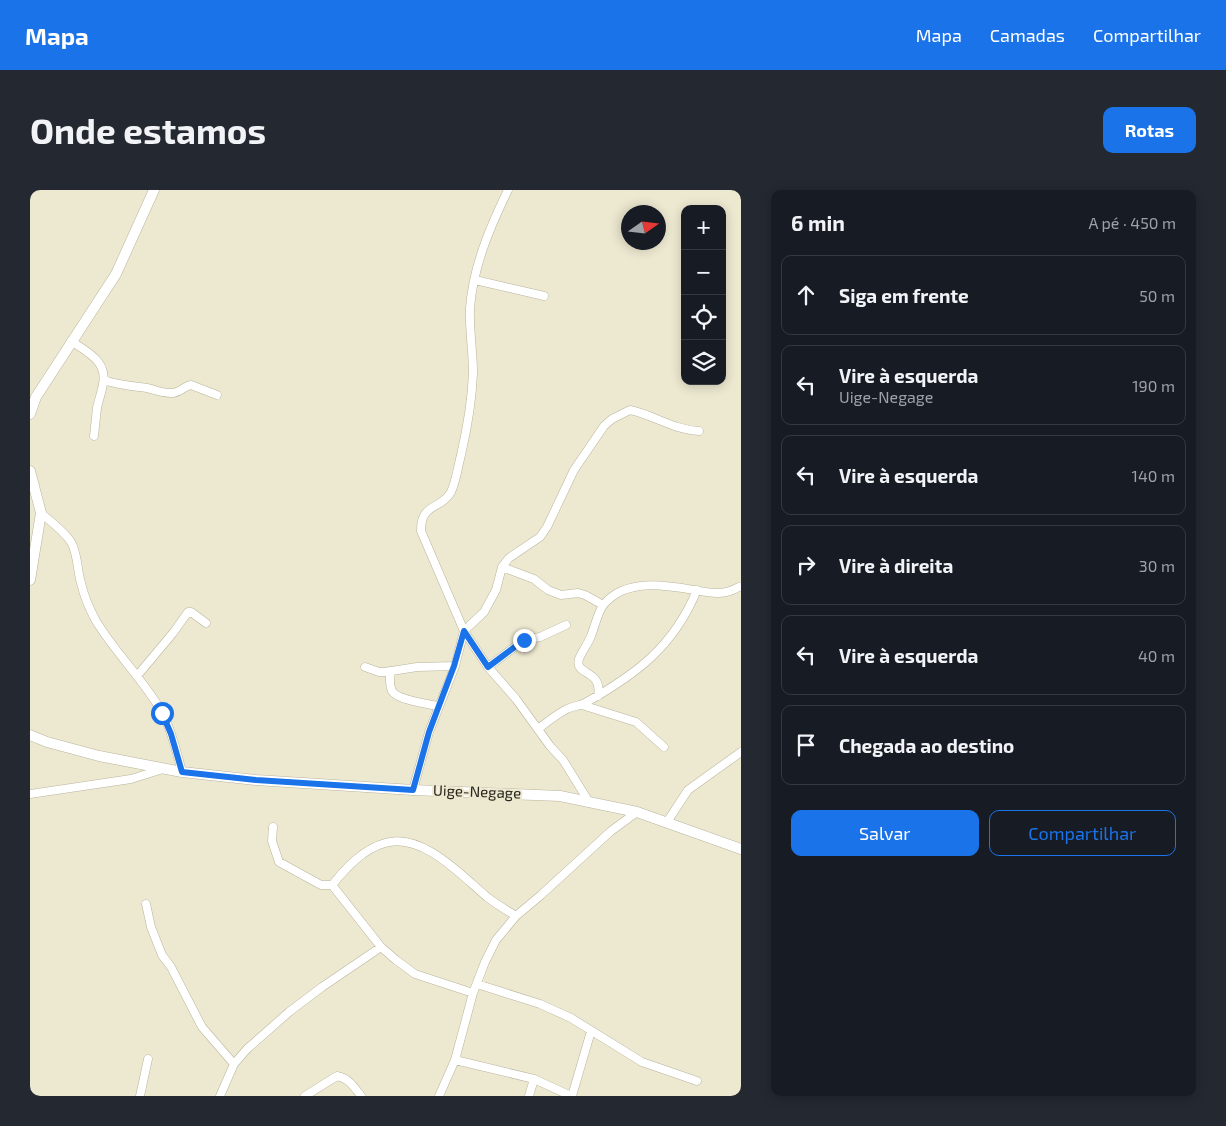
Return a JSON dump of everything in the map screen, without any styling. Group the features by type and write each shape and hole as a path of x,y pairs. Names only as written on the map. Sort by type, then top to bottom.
{"main road":[{"path":"30,414 36,397 116,274 154,190"},
{"path":"30,471 41,513 30,580"},
{"name":"Uige-Negage","path":"30,735 47,742 99,756 182,772 256,780 413,790 560,796 637,812 741,849"}],"street":[{"path":"508,190 489,231 475,280 470,308 473,374 461,455 451,491 445,499 428,510 423,516 421,531 464,631 488,667 516,699 563,760 589,802"},
{"path":"475,280 544,296"},
{"path":"71,341 95,358 104,373 94,436"},
{"path":"104,380 149,389 159,393 174,393 191,385 217,395"},
{"path":"413,790 438,706 454,666 464,631 484,612 496,590 502,567 509,558 540,537 547,527 574,470 604,426 612,419 630,410 678,428 699,431"},
{"path":"41,513 71,543 76,555 81,585 96,622 137,676 168,724 182,772"},
{"path":"502,567 534,579 548,590 561,595 578,593 603,604"},
{"path":"598,696 600,686 598,682 581,669 578,663 603,604 619,592 636,586 671,586 723,594 739,587"},
{"path":"538,728 566,709 582,705 598,696 636,671 656,654 674,634 697,590"},
{"path":"137,676 173,634 188,612 191,612 206,623"},
{"path":"488,667 524,640 540,637 566,625"},
{"path":"365,667 379,672 417,667 454,666"},
{"path":"390,671 392,693 398,697 438,706"},
{"path":"582,705 636,722 664,747"},
{"path":"666,822 688,790 741,752"},
{"path":"30,794 131,779 163,769"},
{"path":"439,1096 455,1060 485,962 496,940 516,916 542,895 612,831 637,812"},
{"path":"274,827 272,841 279,862 321,885 332,885 348,866 377,846 395,841 411,842 445,861 489,898 516,916"},
{"path":"332,885 381,947 396,960 415,974 474,994"},
{"path":"146,904 151,927 162,955 171,967 202,1027 234,1064"},
{"path":"220,1096 234,1064 247,1049 322,987 381,947"},
{"path":"477,984 540,1004 571,1018 642,1062 697,1081"},
{"path":"455,1060 534,1080 572,1096 591,1031"},
{"path":"140,1096 148,1059"},
{"path":"305,1096 337,1076 344,1077 350,1081 361,1096"},
{"path":"529,1096 534,1080"}],"route":[{"path":"162,713 168,724 182,772 256,780 413,790 429,732 454,666 464,631 488,667 524,640"}]}
